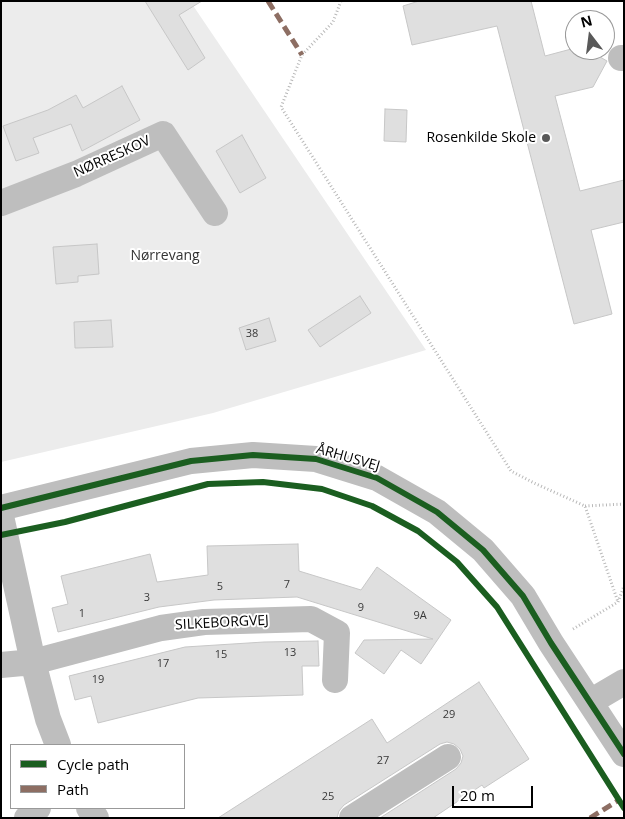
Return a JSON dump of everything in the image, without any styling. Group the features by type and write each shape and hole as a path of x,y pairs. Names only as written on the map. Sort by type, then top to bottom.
{"street":[{"name":"NØRRESKOV","path":"1,203 76,174 164,134 215,213"},
{"name":"ÅRHUSVEJ","path":"1,508 191,461 253,455 316,459 377,478 437,512 483,550 523,596 551,643 624,754"},
{"path":"1,516 33,662 48,719 58,744"},
{"name":"SILKEBORGVEJ","path":"1,666 33,662 161,628 204,622 311,619 337,633 335,680"},
{"path":"590,702 624,682"},
{"path":"352,818 448,757"},
{"path":"27,818 37,809"}],"path":[{"path":"341,1 333,22 302,55 281,107 511,471 586,506 624,504"},
{"path":"586,506 618,602"},
{"path":"551,643 618,602 624,586"}],"green space":[{"name":"Nørrevang","path":"1,1 190,1 426,350 213,413 1,462"}],"building":[{"path":"145,1 202,1 179,15 205,58 188,70"},
{"name":"Rosenkilde Skole","path":"419,1 531,1 545,56 565,51 565,60 607,61 593,87 555,96 580,191 624,180 624,222 591,230 612,314 574,324 497,26 412,45 403,6"},
{"path":"122,86 140,120 82,151 71,124 33,138 39,153 16,161 3,126 48,110 76,95 83,108"},
{"path":"385,109 407,110 406,142 384,141"},
{"path":"242,135 266,178 240,193 216,151"},
{"path":"97,244 99,274 78,276 78,282 56,284 53,247"},
{"path":"360,296 371,313 320,347 308,330"},
{"path":"269,318 276,341 246,350 239,328"},
{"path":"111,320 113,347 75,348 74,322"},
{"path":"298,544 299,571 361,590 377,567 451,620 421,664 401,650 384,674 355,653 364,640 433,639 297,597 214,600 159,607 58,632 52,608 68,604 61,576 150,554 157,582 208,575 207,546"},
{"path":"318,641 319,666 302,666 303,695 198,698 98,723 91,696 75,700 69,676 185,647"},
{"path":"479,682 529,759 484,788 482,785 433,818 380,818 456,769 461,763 463,756 460,749 454,744 447,742 440,744 344,805 339,811 337,818 218,818 372,719 387,743"}],"marked path":[{"path":"268,1 302,55"},
{"path":"590,818 619,800"}],"cycle path":[{"path":"1,508 191,461 253,455 316,459 377,478 437,512 483,550 523,596 551,643 624,754"},
{"path":"1,535 65,522 208,484 263,482 322,489 372,506 418,531 457,562 497,607 624,808"}],"place":[{"name":"Rosenkilde Skole","path":"546,138"}]}
